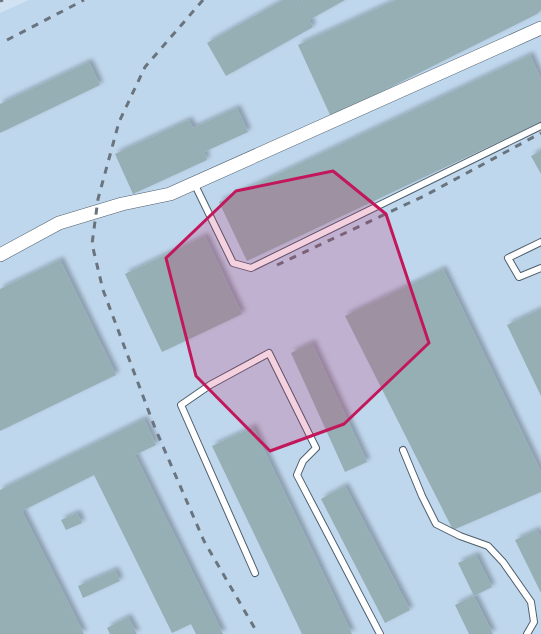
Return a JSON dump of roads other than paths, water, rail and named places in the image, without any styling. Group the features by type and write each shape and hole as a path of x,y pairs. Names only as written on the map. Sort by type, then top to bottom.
{"street":[{"path":"0,255 59,223 122,204 170,194 541,28"}],"lane":[{"path":"194,183 233,263 252,268 541,126"},
{"path":"541,242 508,258 519,277 541,268"},
{"path":"255,573 181,405 210,385 269,353 316,448 303,461 297,475 380,634"},
{"path":"403,450 422,496 436,524 460,536 488,546 503,562 531,602 534,622 527,634"}],"railway":[{"path":"7,40 84,0"},
{"path":"203,0 145,67 119,122 98,199 92,244 103,290 155,428 204,541 258,634"},
{"path":"277,265 426,195 541,133"}]}
